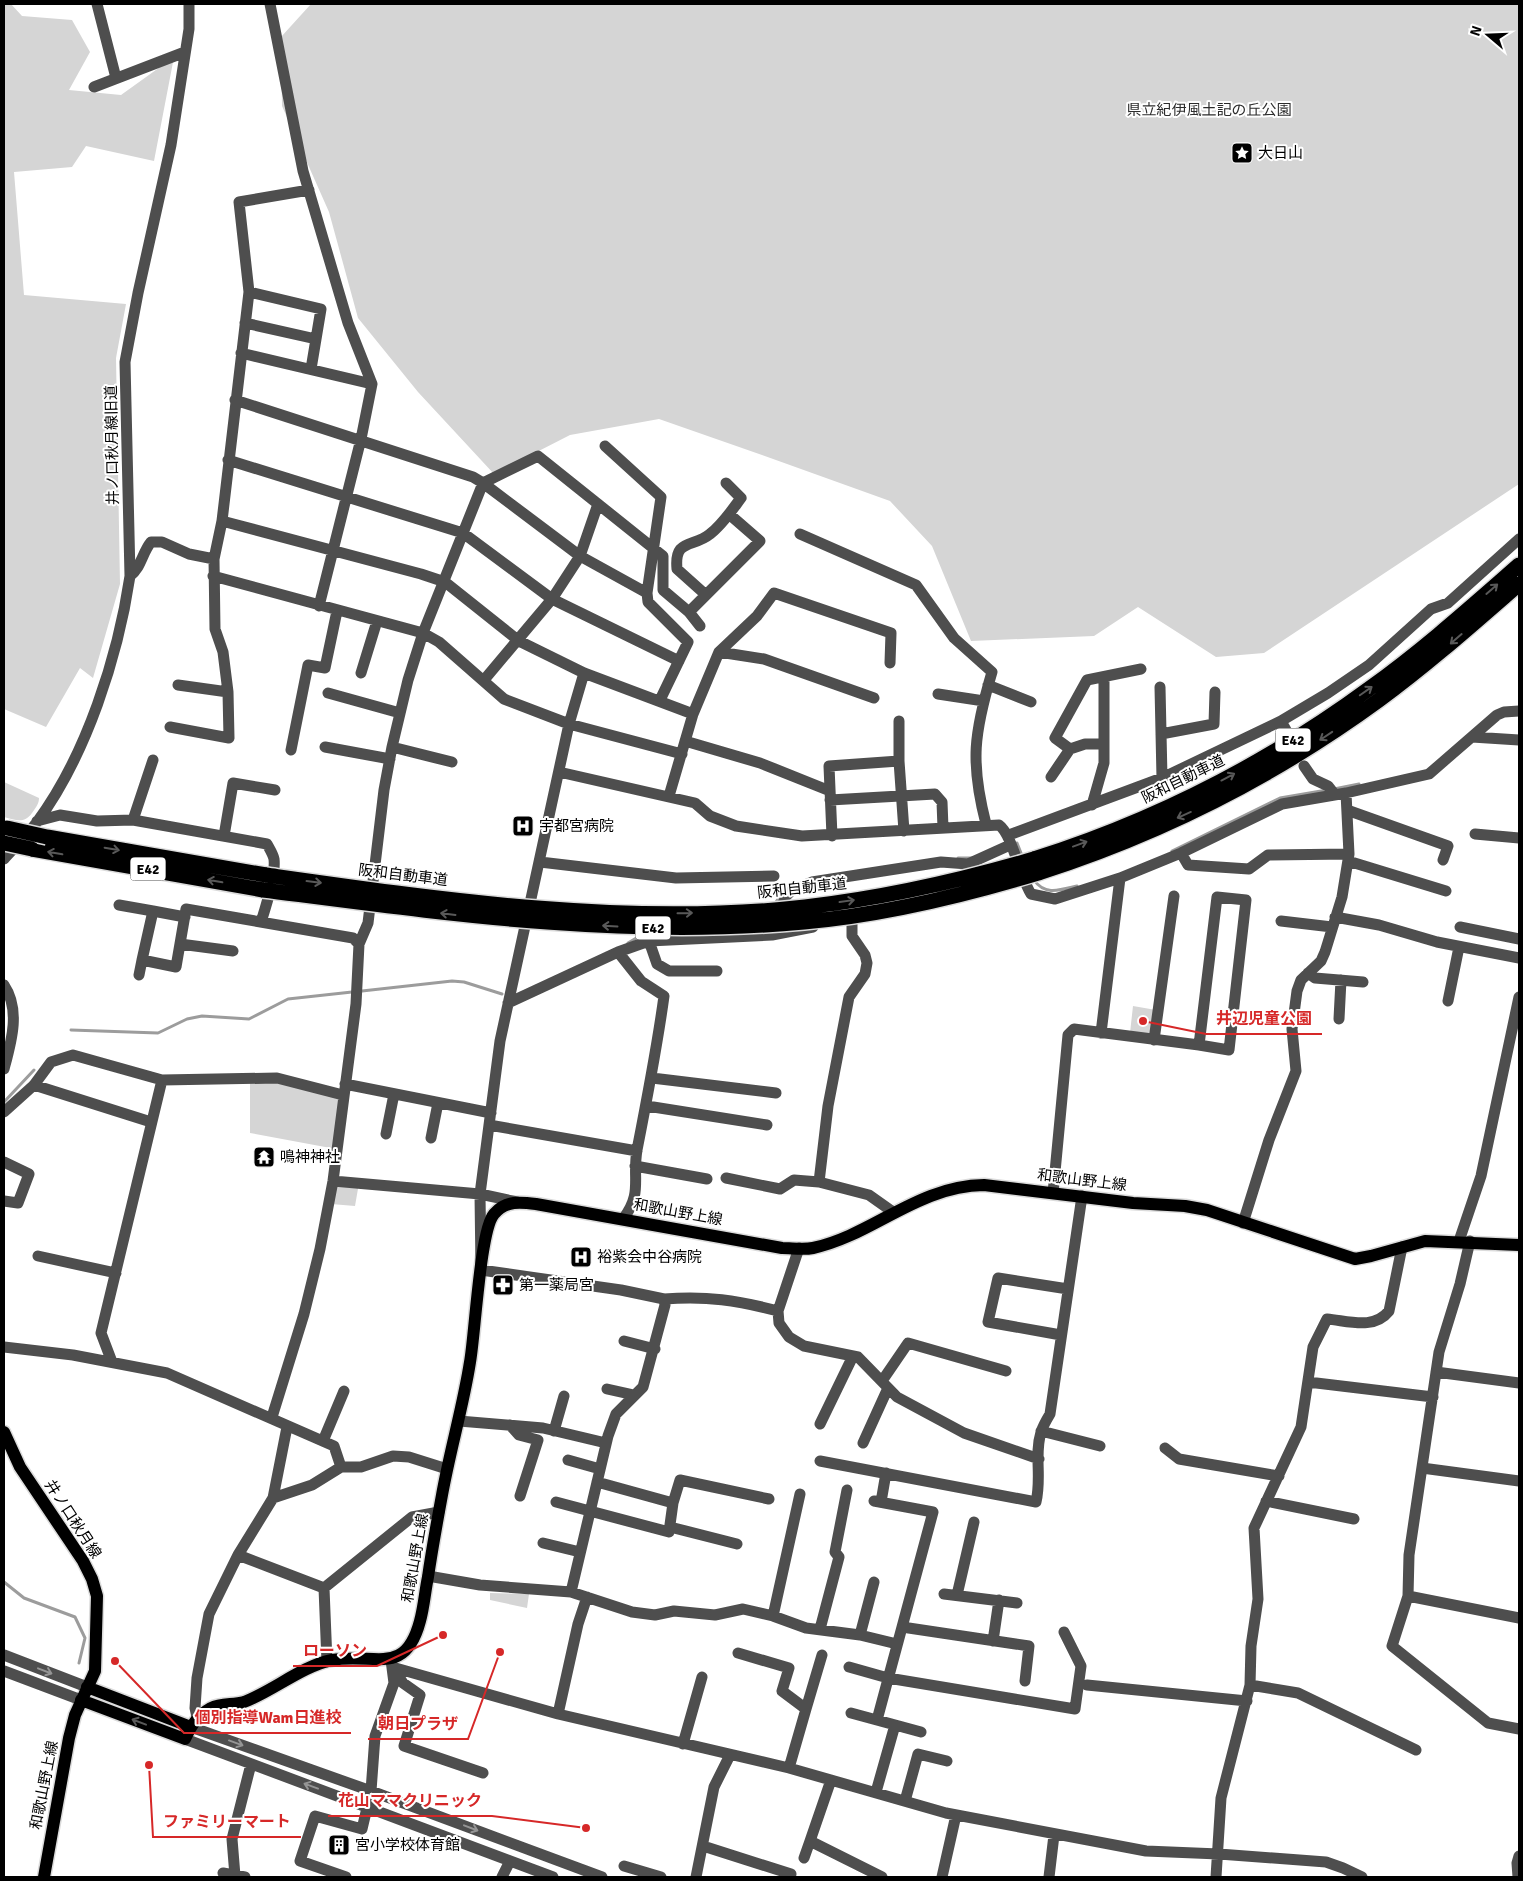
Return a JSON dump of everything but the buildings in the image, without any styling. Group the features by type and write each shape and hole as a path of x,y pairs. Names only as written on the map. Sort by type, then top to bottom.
{"highway":[{"name":"阪和自動車道","path":"5,833 32,849 265,882 459,915 578,925 681,928 805,922 874,913 981,890 1193,796 1280,748 1371,688 1440,634 1519,565"},
{"name":"阪和自動車道","path":"1036,866 1110,848 1198,809 1262,776 1319,741 1379,700 1450,644 1519,584"},
{"name":"阪和自動車道","path":"5,833 46,837 265,882"}],"main road":[{"name":"和歌山野上線","path":"391,1663 407,1651 414,1640 421,1621 447,1469 459,1421 470,1360 481,1270 493,1215 507,1204 517,1202 782,1248 813,1248 844,1237 922,1198 970,1185 1133,1203 1185,1206 1355,1259 1424,1240 1519,1245"},
{"name":"井ノ口秋月線","path":"4,1432 20,1467 83,1561 92,1579 97,1596 94,1671 87,1687"},
{"path":"81,1700 185,1739 194,1722 212,1708 240,1703 257,1697 327,1662 391,1663"},
{"name":"和歌山野上線","path":"44,1877 69,1738 87,1687"},
{"path":"87,1687 194,1722"}],"street":[{"path":"96,4 116,78"},
{"name":"井ノ口秋月線旧道","path":"4,859 37,822 78,753 91,725 122,617 130,576 125,362 138,293 171,145 185,52 189,4"},
{"path":"270,4 309,190 348,323 372,384 361,440 318,606"},
{"path":"94,87 185,52"},
{"path":"170,727 229,738 228,692 223,652 215,629 213,576 214,559 222,521 249,292 239,202 309,190"},
{"path":"249,292 321,309 311,369"},
{"path":"245,323 316,339"},
{"path":"241,353 372,384"},
{"path":"235,400 474,478 580,556 647,594"},
{"path":"605,446 661,498 647,594 648,602 688,642 660,700"},
{"path":"272,1418 304,1314 320,1249 333,1181 356,1004 359,944 368,923 384,790 392,747 408,680 423,634 483,483 538,456 663,556 662,590 689,612 700,626"},
{"path":"228,460 463,533 552,599 679,661"},
{"path":"706,595 677,569 677,555 679,550 686,544 710,535 741,498 726,483"},
{"path":"484,680 519,641 552,599 580,556 598,504"},
{"path":"689,612 760,541 729,514"},
{"path":"222,521 445,582 519,641 584,673 693,714"},
{"path":"800,534 916,585 954,638 992,672 974,749 977,790 986,824"},
{"path":"772,935 786,896 792,890 812,882 941,862 968,864 1009,840 1162,778 1281,720 1328,693 1369,665 1431,609 1448,603 1519,539"},
{"path":"130,576 138,570 142,553 151,542 162,542 189,554 214,559"},
{"path":"213,576 423,634 438,642 504,699 569,724 682,754"},
{"path":"669,796 693,714 719,652 757,616 774,594 890,633 890,663"},
{"path":"292,750 308,665 326,668 337,611"},
{"path":"361,673 377,621"},
{"path":"719,652 764,659 874,698"},
{"path":"1070,749 1055,738 1086,680 1141,669"},
{"path":"584,673 569,724 500,1041 480,1194 481,1270 621,1290 664,1299 699,1297 733,1300 778,1311"},
{"path":"1092,806 1104,763 1104,677"},
{"path":"178,685 228,692"},
{"path":"988,685 1031,702"},
{"path":"1160,686 1162,778"},
{"path":"1161,734 1214,724 1215,692"},
{"path":"328,693 400,714"},
{"path":"938,694 984,701"},
{"path":"559,772 696,803 710,816 736,826 802,836 832,836 1000,824 1009,840 1025,885 1031,894 1055,900 1120,878 1181,853 1282,804 1429,774 1497,715 1504,712 1519,711"},
{"path":"1281,720 1287,732"},
{"path":"899,722 899,761 904,830"},
{"path":"1472,737 1519,740"},
{"path":"685,741 760,763 830,795 935,794 942,802 943,828"},
{"path":"1051,777 1070,749 1085,744 1104,744"},
{"path":"325,747 390,758"},
{"path":"392,747 452,762"},
{"path":"133,820 153,760"},
{"path":"832,836 829,766 899,761"},
{"path":"1243,1223 1269,1140 1296,1071 1292,1029 1297,991 1301,980 1323,956 1342,896 1349,858 1347,810 1336,792 1317,783 1304,766"},
{"path":"224,836 233,783 275,790"},
{"path":"1347,810 1448,846 1442,860"},
{"path":"37,822 60,815 98,821 133,820 267,844 274,858 268,900 260,922"},
{"path":"1475,834 1519,838"},
{"path":"1181,853 1188,865 1249,869 1268,855 1349,858 1446,891"},
{"path":"540,862 676,878 774,876"},
{"path":"1101,1033 1120,878"},
{"path":"508,1003 618,952 649,941 772,935 939,905 1025,885"},
{"path":"1154,1040 1174,896"},
{"path":"1053,1193 1068,1035 1074,1029 1229,1050 1246,900 1217,897 1199,1045"},
{"path":"119,905 185,917"},
{"path":"142,960 176,968 186,909 353,938 359,944"},
{"path":"139,975 153,911"},
{"path":"819,1182 828,1106 849,997 864,974 867,963 865,955 855,944 852,936 852,920"},
{"path":"1282,921 1379,925 1459,947 1519,958"},
{"path":"1460,927 1519,939"},
{"path":"649,941 657,964 669,971 717,971"},
{"path":"180,944 233,951"},
{"path":"1448,1001 1459,947"},
{"path":"618,952 641,982 664,996 648,1106 637,1151 635,1199 623,1219"},
{"path":"1308,973 1315,978 1363,982"},
{"path":"1339,1019 1341,980"},
{"path":"4,986 11,1001 13,1036 4,1068"},
{"path":"1519,997 1516,1022 1481,1176 1464,1241 1460,1284 1439,1352 1410,1554 1408,1596 1392,1646 1488,1723 1519,1729"},
{"path":"4,1112 34,1085 51,1062 73,1056 162,1080 277,1078 344,1090 394,1094 438,1103 490,1119 637,1151"},
{"path":"652,1078 776,1093"},
{"path":"112,1362 102,1333 162,1080"},
{"path":"34,1085 152,1122"},
{"path":"386,1134 394,1094"},
{"path":"431,1138 438,1103"},
{"path":"648,1106 767,1125"},
{"path":"4,1162 29,1174 18,1203 4,1201"},
{"path":"635,1166 707,1179"},
{"path":"726,1178 780,1189 794,1180 819,1182 869,1195 893,1212"},
{"path":"333,1181 480,1194 517,1202"},
{"path":"820,1461 1036,1502 1040,1485 1041,1431 1050,1414 1082,1196"},
{"path":"1216,1877 1219,1854 1221,1798 1250,1685 1251,1646 1258,1599 1254,1528 1301,1427 1313,1347 1328,1319 1373,1324 1383,1319 1389,1311 1402,1247"},
{"path":"799,1248 778,1311 778,1323 789,1337 804,1346 858,1357 897,1397 964,1433 1039,1459"},
{"path":"38,1256 116,1273"},
{"path":"1061,1335 988,1322 998,1278 1068,1290"},
{"path":"571,1592 606,1443 616,1414 643,1386 665,1305 664,1299"},
{"path":"624,1341 654,1349"},
{"path":"863,1443 885,1384 908,1343 1006,1371"},
{"path":"4,1347 73,1355 167,1373 334,1446 341,1467"},
{"path":"820,1424 853,1356"},
{"path":"1436,1372 1519,1383"},
{"path":"1308,1382 1433,1397"},
{"path":"607,1390 634,1395"},
{"path":"323,1442 344,1392"},
{"path":"554,1431 564,1396"},
{"path":"459,1421 554,1431 606,1443"},
{"path":"510,1425 519,1435 538,1440 520,1496"},
{"path":"287,1426 273,1498 263,1511 238,1555 210,1614 197,1678 194,1722 602,1877"},
{"path":"1041,1431 1100,1446"},
{"path":"1165,1448 1179,1459 1278,1476"},
{"path":"273,1498 312,1485 341,1467 361,1467 394,1456 409,1457 447,1469"},
{"path":"568,1460 600,1469"},
{"path":"1422,1468 1519,1481"},
{"path":"877,1720 933,1512 877,1501 886,1473"},
{"path":"556,1502 669,1532 673,1502 680,1480 769,1499"},
{"path":"597,1482 673,1502"},
{"path":"820,1629 839,1557 835,1552 847,1490"},
{"path":"773,1616 800,1494"},
{"path":"1266,1501 1354,1519"},
{"path":"324,1588 412,1516 439,1512"},
{"path":"957,1596 974,1522"},
{"path":"670,1526 737,1544"},
{"path":"542,1543 580,1552"},
{"path":"238,1555 324,1588"},
{"path":"428,1576 480,1585 571,1592 632,1612 655,1615 674,1611 715,1615 743,1609 773,1616 788,1622 860,1635 897,1644"},
{"path":"860,1635 874,1582"},
{"path":"324,1588 327,1662"},
{"path":"944,1594 1017,1603"},
{"path":"1408,1596 1519,1618"},
{"path":"558,1714 578,1624 587,1597"},
{"path":"993,1641 999,1600"},
{"path":"902,1628 1029,1646 1026,1681"},
{"path":"849,1667 888,1678 1075,1709 1081,1666 1064,1632"},
{"path":"738,1653 789,1668 782,1691 806,1708"},
{"path":"4,1655 87,1687"},
{"path":"789,1768 822,1655"},
{"path":"391,1663 558,1714 789,1768 956,1815 1146,1851 1326,1862 1362,1877"},
{"path":"391,1663 403,1683 420,1695 404,1746 483,1773"},
{"path":"346,1877 300,1861 315,1816 362,1828 372,1791 375,1736 394,1683 391,1663"},
{"path":"4,1671 81,1700"},
{"path":"683,1744 702,1677"},
{"path":"1087,1685 1247,1701"},
{"path":"1250,1685 1298,1694 1416,1750"},
{"path":"851,1713 922,1732"},
{"path":"876,1792 895,1725"},
{"path":"185,1739 553,1877"},
{"path":"696,1877 714,1787 730,1754"},
{"path":"905,1801 918,1754 947,1761"},
{"path":"234,1875 232,1839 251,1764"},
{"path":"804,1858 831,1780"},
{"path":"942,1877 956,1815"},
{"path":"1049,1877 1054,1835"},
{"path":"810,1841 882,1877"},
{"path":"703,1846 791,1874"},
{"path":"1518,1877 1517,1863 1519,1856"},
{"path":"502,1877 510,1861"},
{"path":"624,1866 662,1877"}],"green space":[{"path":"4,4 11,4 22,16 72,20 90,52 69,90 121,95 174,57 154,161 86,146 72,167 14,172 24,295 126,304 116,358 120,584 93,678 80,668 46,727 4,709"},
{"name":"県立紀伊風土記の丘公園","path":"311,4 1519,4 1519,484 1264,653 1216,657 1138,607 1094,636 971,641 932,546 890,501 659,419 570,435 494,474 418,392 358,318 329,212 282,106 281,37"},
{"path":"4,782 39,798 36,807 26,819 20,820 4,817"},
{"path":"1133,1006 1156,1010 1151,1035 1130,1033"},
{"path":"250,1080 280,1080 342,1096 336,1149 250,1133"},
{"path":"335,1181 359,1183 355,1206 331,1204"},
{"path":"490,1593 529,1594 527,1608 490,1600"}],"waterway":[{"path":"1334,789 1359,784"},
{"path":"1172,851 1280,798 1327,790"},
{"path":"1017,843 1023,858"},
{"path":"958,858 972,858"},
{"path":"1034,880 1038,885 1048,890 1059,890 1077,886"},
{"path":"775,904 783,890 788,888"},
{"path":"628,943 638,937 648,936"},
{"path":"362,991 452,981 464,982 502,994"},
{"path":"71,1030 158,1033 187,1019 202,1016 249,1019 288,999 352,992"},
{"path":"4,1102 34,1070"},
{"path":"4,1582 24,1598 75,1617 85,1638 79,1663"}],"place":[{"name":"大日山","path":"1242,153"},
{"name":"宇都宮病院","path":"523,826"},
{"name":"井辺児童公園","path":"1143,1021"},
{"name":"鳴神神社","path":"264,1157"},
{"name":"裕紫会中谷病院","path":"581,1257"},
{"name":"第一薬局宮","path":"503,1285"},
{"name":"ローソン","path":"443,1635"},
{"name":"朝日プラザ","path":"500,1652"},
{"name":"個別指導Wam日進校","path":"115,1661"},
{"name":"ファミリーマート","path":"149,1765"},
{"name":"花山ママクリニック","path":"586,1828"},
{"name":"宮小学校体育館","path":"339,1845"}]}
